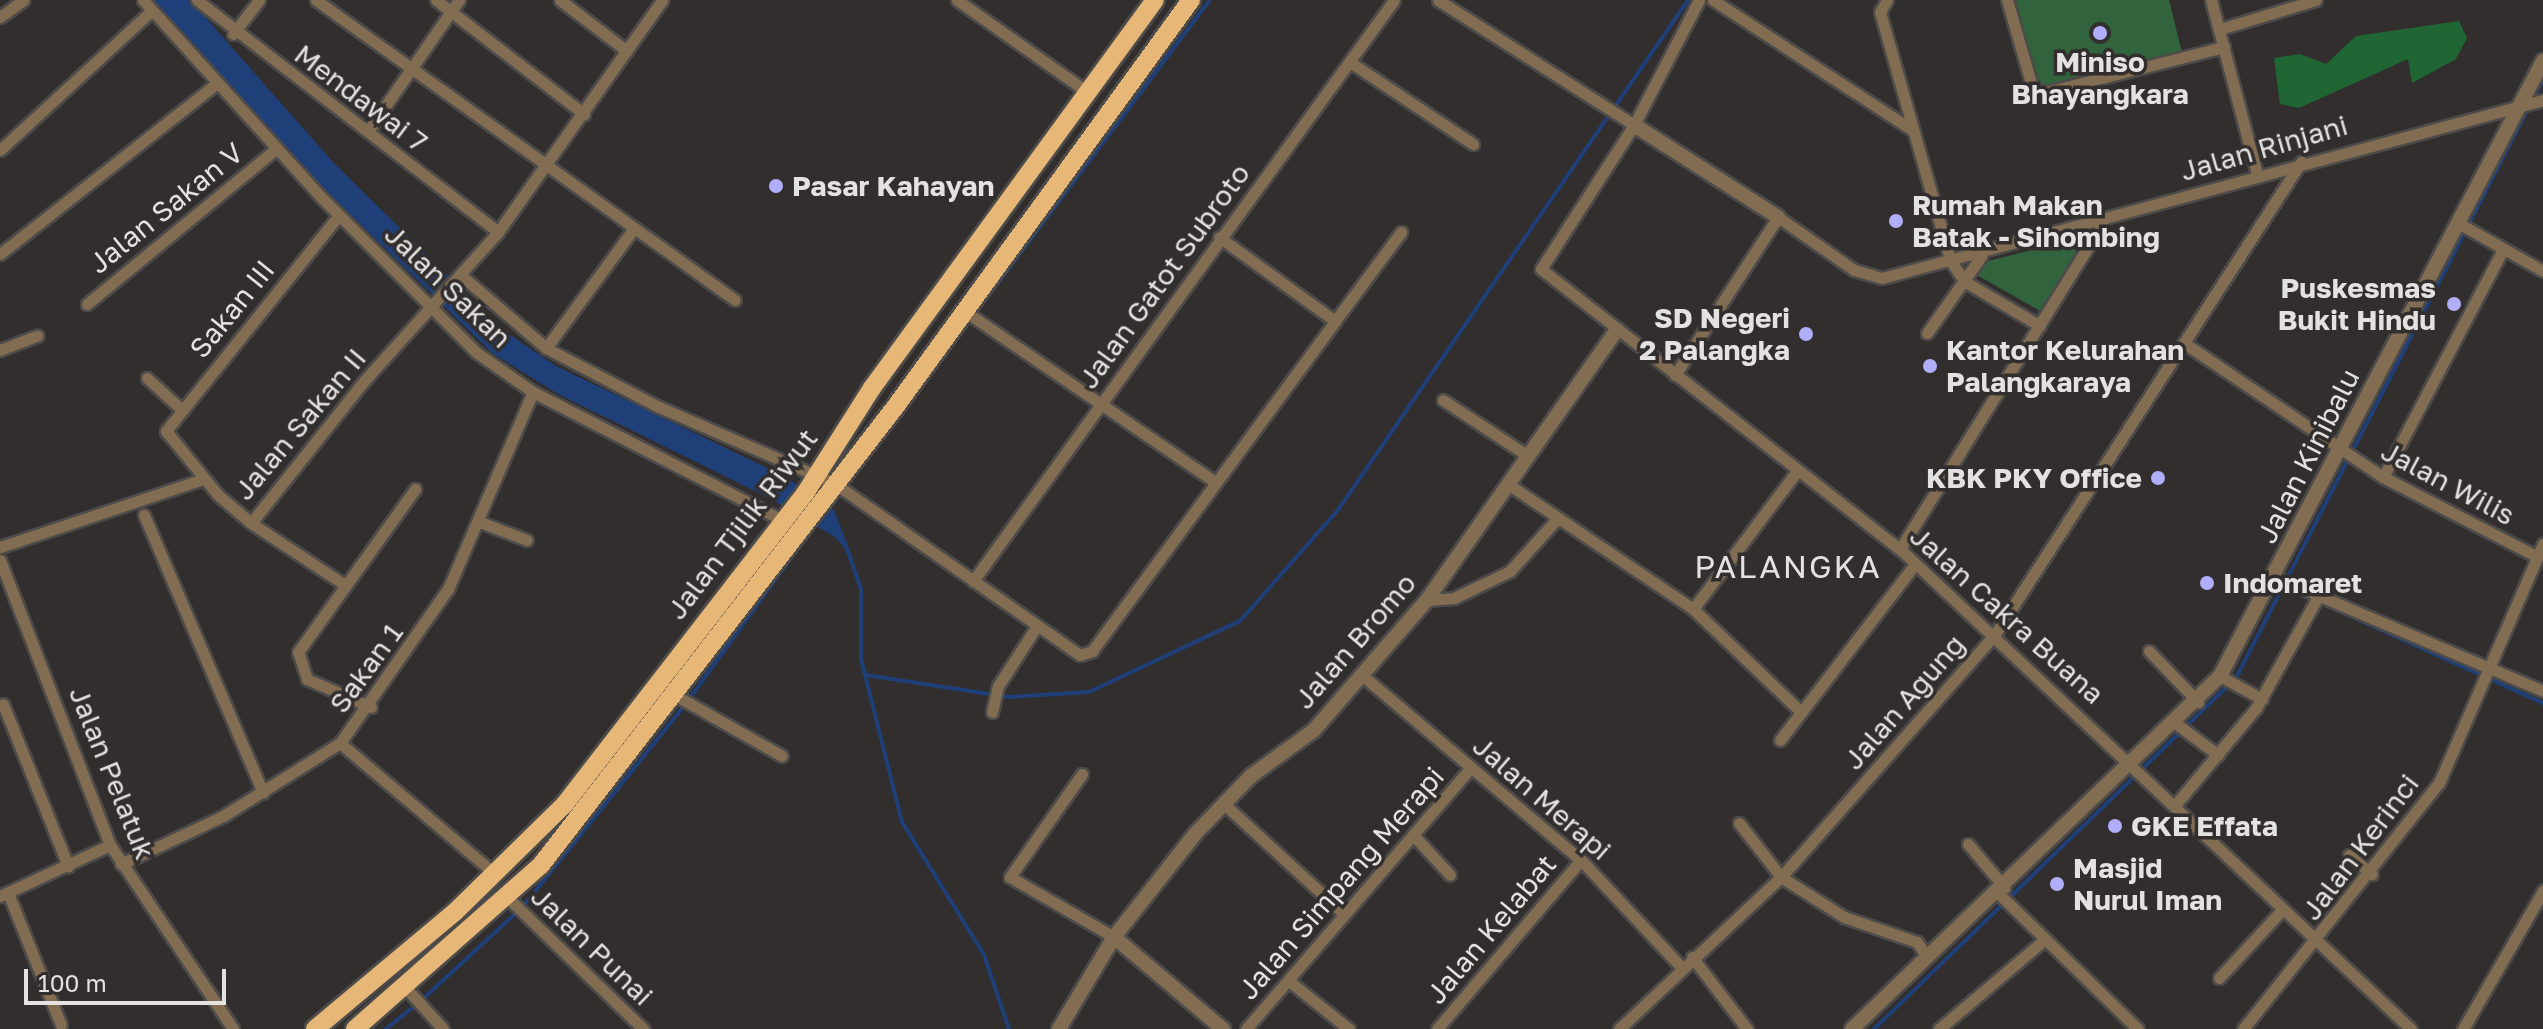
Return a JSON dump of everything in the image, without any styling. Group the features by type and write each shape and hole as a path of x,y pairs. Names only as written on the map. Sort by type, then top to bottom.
{"highway":[{"name":"Jalan Tjilik Riwut","path":"826,478 872,388 1155,0"},
{"name":"Jalan Tjilik Riwut","path":"315,1029 496,875 565,804 704,636 794,517 966,312 1191,0"},
{"name":"Jalan Tjilik Riwut","path":"355,1029 406,988 541,865 673,694 704,636"}],"street":[{"path":"0,17 23,0"},
{"name":"Jalan Sakan","path":"143,0 215,85 339,215 435,307 533,392 794,517"},
{"name":"Mendawai 7","path":"197,0 233,34 368,131 498,232"},
{"path":"233,34 259,0"},
{"path":"316,0 546,169 735,300"},
{"path":"436,0 584,114"},
{"path":"368,131 459,0"},
{"path":"560,0 627,51"},
{"name":"Jalan Sakan II","path":"165,434 203,479 251,523 364,381 459,281 498,232 546,169 662,0"},
{"path":"957,0 1089,93"},
{"name":"Jalan Gatot Subroto","path":"973,581 1219,237 1394,0"},
{"name":"Jalan Rinjani","path":"1438,0 1871,277 1982,255 2102,224 2257,174 2543,100"},
{"path":"1634,125 1699,0"},
{"path":"1713,0 1911,129"},
{"path":"1887,0 1880,12 1950,260 1964,281 2040,326"},
{"path":"2007,0 2032,86 2042,93 2224,47"},
{"path":"2211,0 2257,174"},
{"path":"2220,29 2281,5 2316,0"},
{"path":"0,150 151,11"},
{"name":"Jalan Kinibalu","path":"1852,1029 2198,702 2220,676 2275,577 2338,449 2460,224 2543,61"},
{"path":"1350,62 1473,144"},
{"path":"0,254 215,85"},
{"name":"Jalan Cakra Buana","path":"1634,125 1541,269 1900,549 2133,762 2282,910 2411,1029"},
{"name":"Jalan Sakan V","path":"87,304 276,149"},
{"name":"Jalan Agung","path":"1619,1029 1681,967 1781,877 1995,634 2301,162"},
{"name":"Sakan III","path":"165,434 181,409 339,215"},
{"path":"1675,375 1778,217"},
{"path":"1900,549 2102,224"},
{"path":"2460,224 2543,271"},
{"path":"546,348 634,228"},
{"path":"459,281 546,348 695,424 826,478 1037,626 1068,652 1092,651 1401,232"},
{"path":"1219,237 1335,321"},
{"path":"2383,477 2503,249"},
{"path":"1927,333 1982,255"},
{"path":"966,312 1215,482"},
{"name":"Jalan Bromo","path":"1059,1029 1114,937 1224,804 1314,730 1427,600 1617,330"},
{"path":"0,350 37,336"},
{"name":"Jalan Wilis","path":"2184,343 2383,477 2538,557"},
{"path":"147,378 181,409"},
{"name":"Sakan 1","path":"121,864 263,793 340,743 371,707 448,589 480,522 533,392"},
{"path":"1443,400 1528,456"},
{"path":"1693,609 1797,471"},
{"path":"0,547 203,479"},
{"path":"1508,484 1693,609 1801,712"},
{"path":"371,707 307,679 297,661 345,585 415,489"},
{"path":"144,515 263,793"},
{"path":"1427,600 1454,598 1510,571 1557,519"},
{"path":"480,522 527,540"},
{"path":"251,523 345,585"},
{"name":"Jalan Kerinci","path":"2243,1029 2372,874 2439,783 2487,666 2543,544"},
{"name":"Jalan Pelatuk","path":"0,560 110,845 233,1029"},
{"path":"1780,740 1915,564"},
{"path":"2275,577 2543,691"},
{"path":"2176,804 2262,699 2319,595"},
{"path":"994,706 998,686 1037,626"},
{"path":"2149,651 2198,702"},
{"name":"Jalan Merapi","path":"1363,676 1581,860 1681,967"},
{"path":"2220,676 2262,699"},
{"path":"673,694 782,756"},
{"path":"3,704 68,866"},
{"path":"2174,722 2218,755"},
{"path":"340,743 496,875"},
{"name":"Jalan Simpang Merapi","path":"1246,1029 1343,913 1416,838 1471,767"},
{"path":"1082,774 1010,877 1114,937 1223,1029"},
{"path":"1224,804 1343,913"},
{"path":"1739,823 1781,877 1844,917 1917,942 1927,957"},
{"path":"1416,838 1450,875"},
{"path":"1968,844 2002,890 2045,939 2138,1029"},
{"path":"61,1025 4,894 110,845"},
{"path":"2349,855 2372,874"},
{"name":"Jalan Kelabat","path":"1437,1029 1581,860"},
{"path":"2463,1029 2543,891"},
{"name":"Jalan Punai","path":"507,897 643,1029"},
{"path":"2219,978 2282,910"},
{"path":"1939,1029 2045,939"},
{"path":"1692,957 1747,1029"},
{"path":"1289,981 1349,1029"},
{"path":"406,988 443,1029"}],"green space":[{"name":"Miniso Bhayangkara","path":"2016,0 2169,0 2182,53 2039,90"},
{"path":"2459,21 2467,38 2456,59 2412,83 2408,59 2299,108 2280,104 2274,58 2300,54 2326,64 2356,36"},
{"path":"2084,237 2042,312 1977,275 1984,262"}],"water":[{"path":"150,0 190,0 333,162 503,330 556,366 786,477 834,510 852,557 835,537 771,499 558,394 492,353 305,170"}],"waterway":[{"path":"977,311 1210,0"},
{"path":"866,675 1008,697 1089,692 1240,621 1338,510 1688,0"},
{"path":"2533,99 2543,80"},
{"path":"1874,1029 2236,678 2529,107"},
{"path":"960,333 967,324"},
{"path":"845,543 861,589 861,659 902,822 984,955 1009,1029"},
{"path":"524,905 687,702 798,548"},
{"path":"2317,601 2543,703"},
{"path":"425,997 517,912"},
{"path":"386,1029 413,1007"}],"place":[{"name":"Miniso Bhayangkara","path":"2100,33"},
{"name":"Pasar Kahayan","path":"776,186"},
{"name":"Rumah Makan Batak - Sihombing","path":"1896,221"},
{"name":"Puskesmas Bukit Hindu","path":"2454,304"},
{"name":"SD Negeri 2 Palangka","path":"1806,334"},
{"name":"Kantor Kelurahan Palangkaraya","path":"1930,366"},
{"name":"KBK PKY Office","path":"2158,478"},
{"name":"Indomaret","path":"2207,583"},
{"name":"GKE Effata","path":"2115,826"},
{"name":"Masjid Nurul Iman","path":"2057,884"}],"district":[{"name":"PALANGKA","path":"1788,566"}]}
